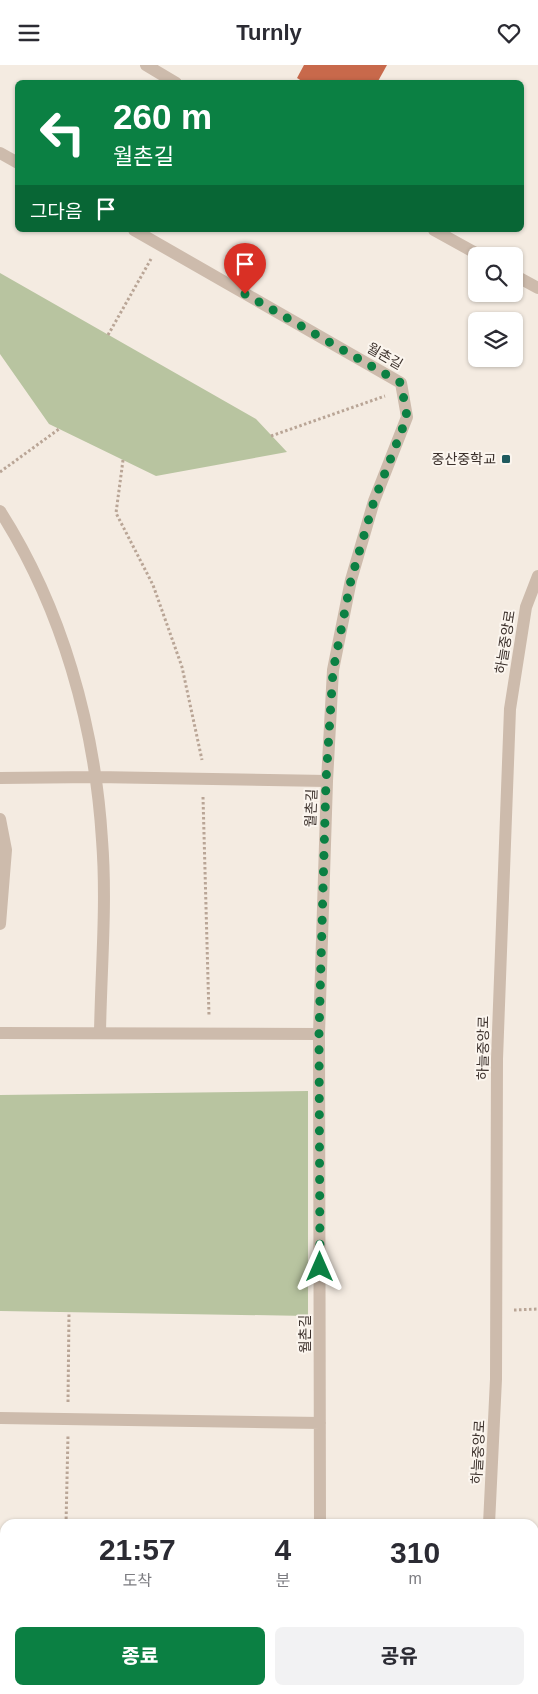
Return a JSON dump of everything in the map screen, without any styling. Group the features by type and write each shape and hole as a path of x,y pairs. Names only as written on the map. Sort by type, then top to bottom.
{"street":[{"path":"146,65 171,80"},
{"path":"0,153 15,161"},
{"name":"월촌길","path":"138,232 401,383 407,417 374,501 351,580 333,671 326,781 319,1034 320,1519"},
{"path":"438,232 468,249"},
{"path":"523,280 538,288"},
{"path":"0,511 23,551 55,623 81,698 96,777 102,841 100,1033"},
{"name":"하늘중앙로","path":"489,1519 496,1379 497,1059 510,709 526,607 538,576"},
{"path":"0,778 96,777 326,781"},
{"path":"0,819 6,850 0,924"},
{"path":"0,1033 319,1034"},
{"path":"0,1418 320,1423"}],"path":[{"path":"108,335 159,244"},
{"path":"271,436 385,396"},
{"path":"0,472 59,429"},
{"path":"123,460 116,513 153,585 182,667 202,761"},
{"path":"203,796 209,1020"},
{"path":"496,1310 538,1309"}],"green space":[{"path":"0,273 256,419 287,452 156,476 49,424 0,354"},
{"path":"308,1091 308,1316 0,1311 0,1095"}],"building":[{"path":"304,65 387,65 379,80 300,80 297,78"}],"place":[{"name":"중산중학교","path":"506,459"}],"route":[{"path":"245,294 401,383 407,417 374,501 351,580 333,671 326,781 319,1034 320,1267"}]}
